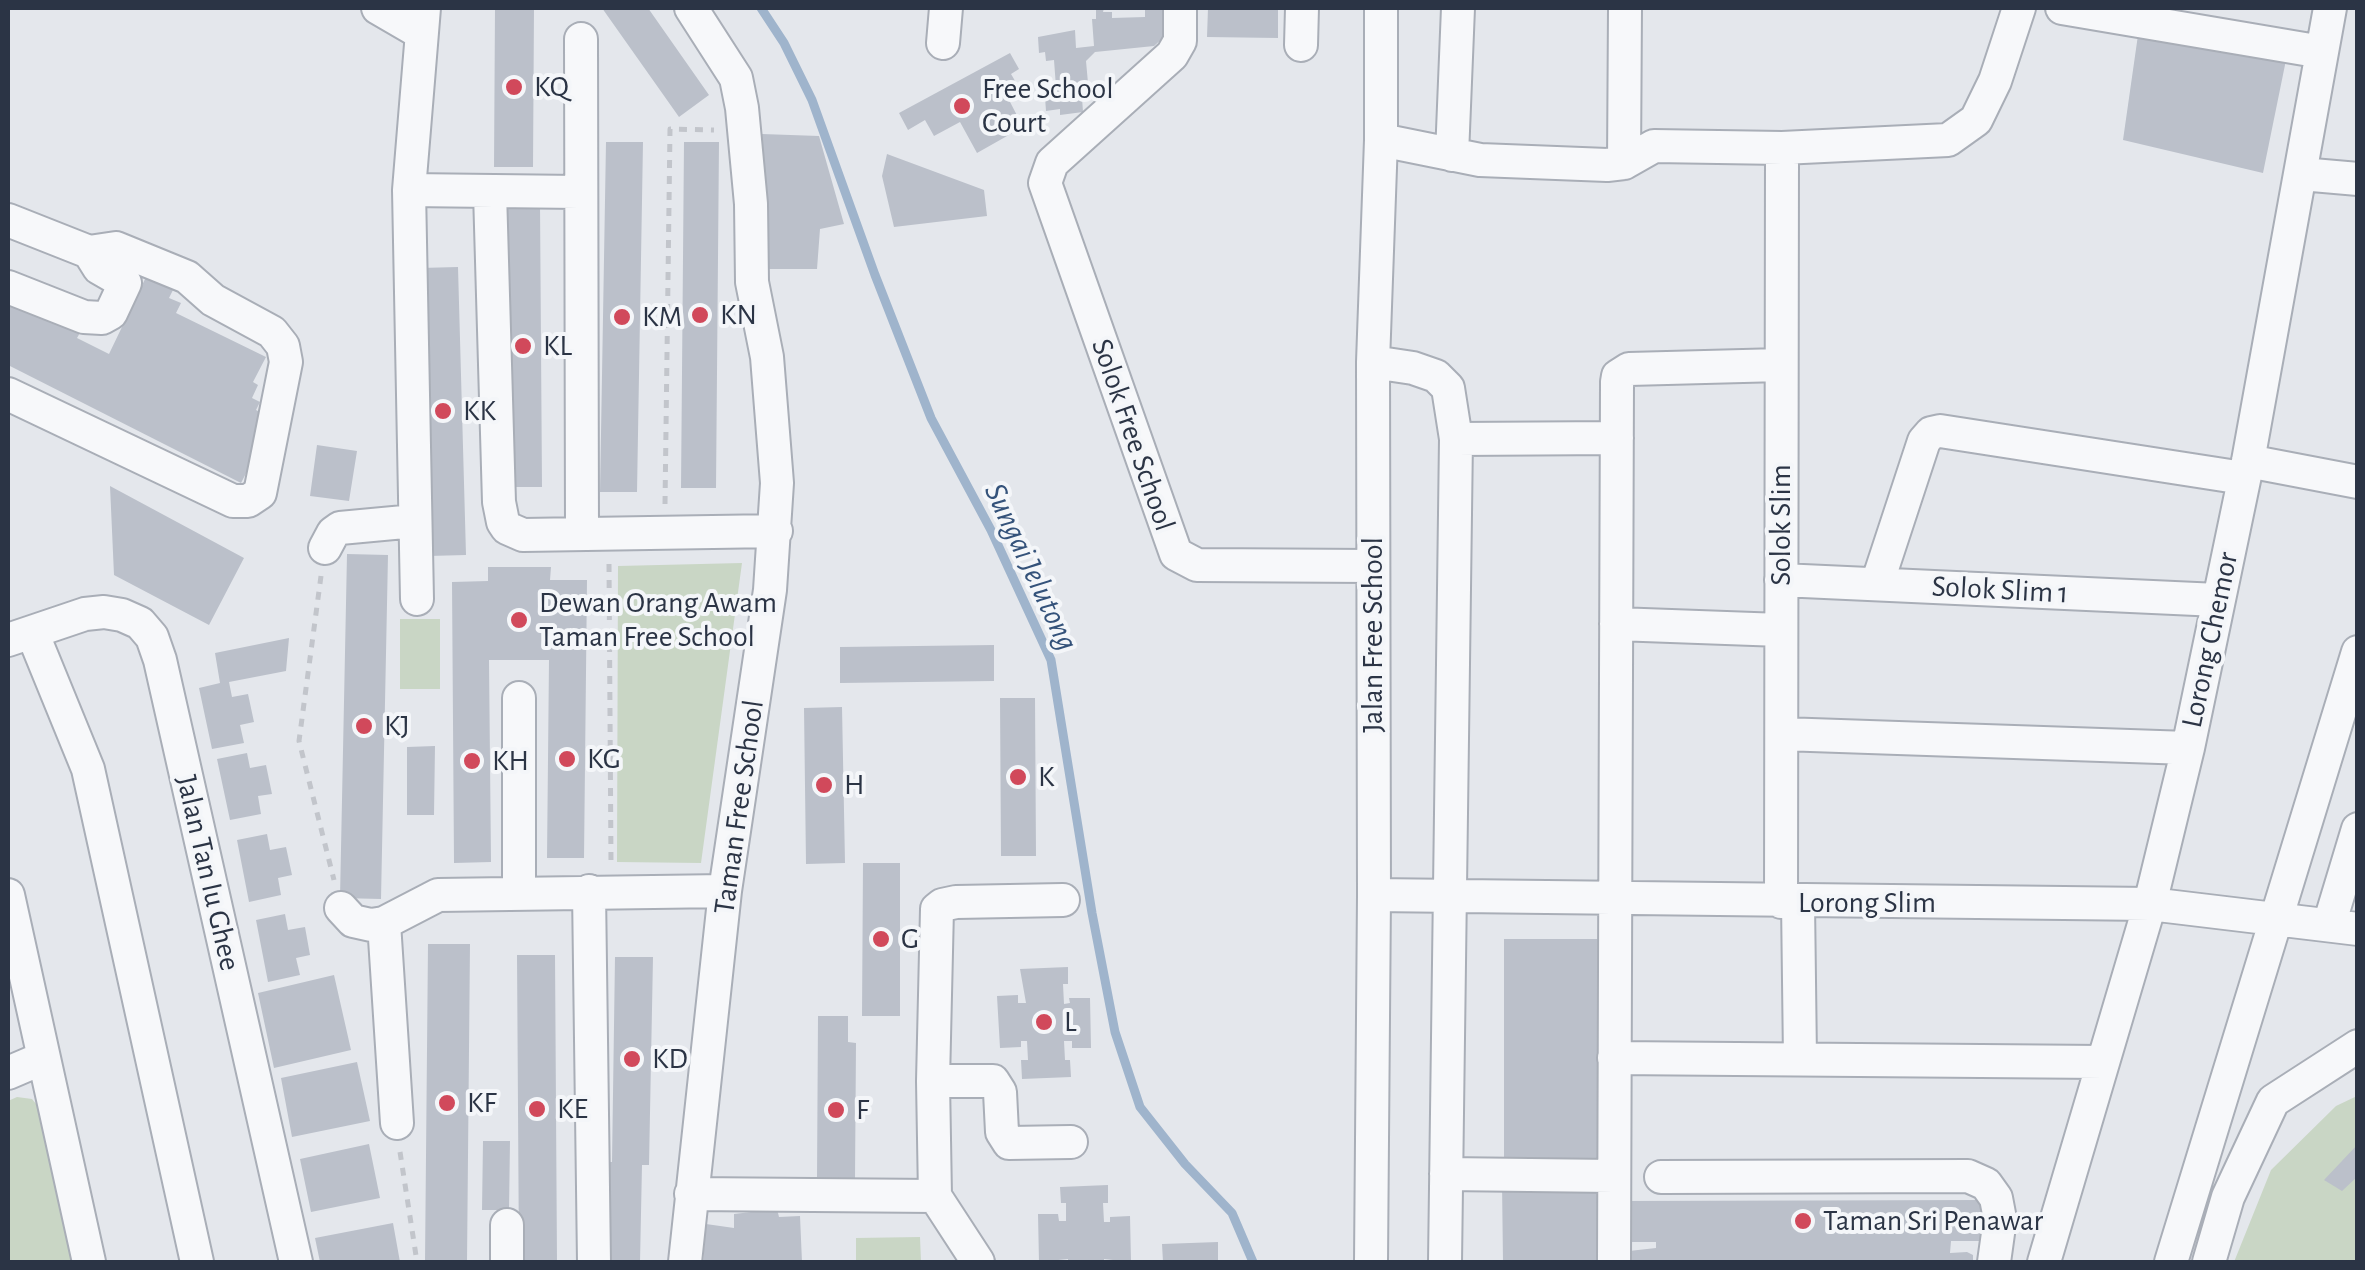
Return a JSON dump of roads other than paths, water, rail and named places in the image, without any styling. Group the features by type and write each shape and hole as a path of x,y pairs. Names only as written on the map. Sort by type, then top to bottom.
{"street":[{"path":"378,8 422,20 409,190 416,599"},
{"name":"Taman Free School","path":"685,1262 726,891 776,531 777,484 767,356 752,282 751,204 736,78 691,8"},
{"path":"943,43 946,8"},
{"name":"Solok Free School","path":"1180,8 1180,41 1172,55 1052,163 1045,183 1176,554 1197,565 1372,566"},
{"path":"1302,8 1302,45"},
{"name":"Jalan Free School","path":"1370,1262 1372,566 1381,8"},
{"path":"1452,155 1458,8"},
{"path":"1624,163 1626,8"},
{"path":"1381,140 1480,160 1624,163 1654,146 1782,148 1948,140 1976,120 1995,81 2020,8"},
{"path":"2062,8 2322,52"},
{"name":"Lorong Chemor","path":"2044,1262 2150,904 2188,748 2246,470 2330,8"},
{"path":"581,39 579,192 595,533"},
{"name":"Solok Slim","path":"1782,148 1782,734 1800,1059"},
{"path":"2302,174 2358,178"},
{"path":"409,190 579,192"},
{"path":"490,192 502,522 522,535 776,531"},
{"path":"8,220 89,252 99,268 187,277 214,300 272,332 283,346 286,362 260,492 248,501 233,501 8,394"},
{"path":"8,286 92,320 111,313 130,270"},
{"path":"1374,362 1436,376 1448,388 1456,439 1445,1262"},
{"path":"1614,1262 1617,382 1623,371 1781,365"},
{"path":"1877,584 1924,441 1931,433 1940,431 2358,482"},
{"path":"1456,439 1617,438"},
{"path":"325,548 333,532 340,528 415,521"},
{"name":"Solok Slim 1","path":"1782,580 2218,600"},
{"name":"Jalan Tan Iu Ghee","path":"20,636 84,614 104,612 140,623 152,638 296,1262"},
{"path":"1616,624 1781,630"},
{"path":"20,636 88,769 197,1262"},
{"path":"2171,1262 2358,652"},
{"path":"519,698 519,894"},
{"path":"1782,734 2188,748"},
{"path":"2343,927 2358,829"},
{"path":"594,1262 600,891"},
{"path":"341,908 362,924 384,923 438,895 726,891"},
{"path":"8,895 89,1262"},
{"name":"Lorong Slim","path":"1374,895 2150,904 2343,927"},
{"path":"978,1262 934,1196 937,909 948,902 1063,900"},
{"path":"384,923 397,1123"},
{"path":"2209,1262 2228,1198 2273,1101 2356,1038"},
{"path":"8,1073 44,1058"},
{"path":"1614,1058 2103,1062"},
{"path":"933,1081 994,1081 1000,1092 1002,1132 1009,1143 1071,1142"},
{"path":"1446,1174 1613,1176"},
{"path":"1661,1177 1968,1176 1986,1184 1996,1198 2000,1220 1994,1262"},
{"path":"691,1194 934,1196"},
{"path":"506,1225 508,1262"}],"waterway":[{"name":"Sungai Jelutong","path":"761,8 784,43 812,100 931,418 991,530 1051,660 1115,1032 1140,1107 1185,1164 1232,1213 1253,1262"}],"place":[{"name":"KQ","path":"514,87"},
{"name":"Free School Court","path":"962,106"},
{"name":"KN","path":"700,315"},
{"name":"KM","path":"622,317"},
{"name":"KL","path":"523,346"},
{"name":"KK","path":"443,411"},
{"name":"Dewan Orang Awam Taman Free School","path":"519,620"},
{"name":"KJ","path":"364,726"},
{"name":"KG","path":"567,759"},
{"name":"KH","path":"472,761"},
{"name":"K","path":"1018,777"},
{"name":"H","path":"824,785"},
{"name":"G","path":"881,939"},
{"name":"L","path":"1044,1022"},
{"name":"KD","path":"632,1059"},
{"name":"KF","path":"447,1103"},
{"name":"KE","path":"537,1109"},
{"name":"F","path":"836,1110"},
{"name":"Taman Sri Penawar","path":"1803,1221"}]}
